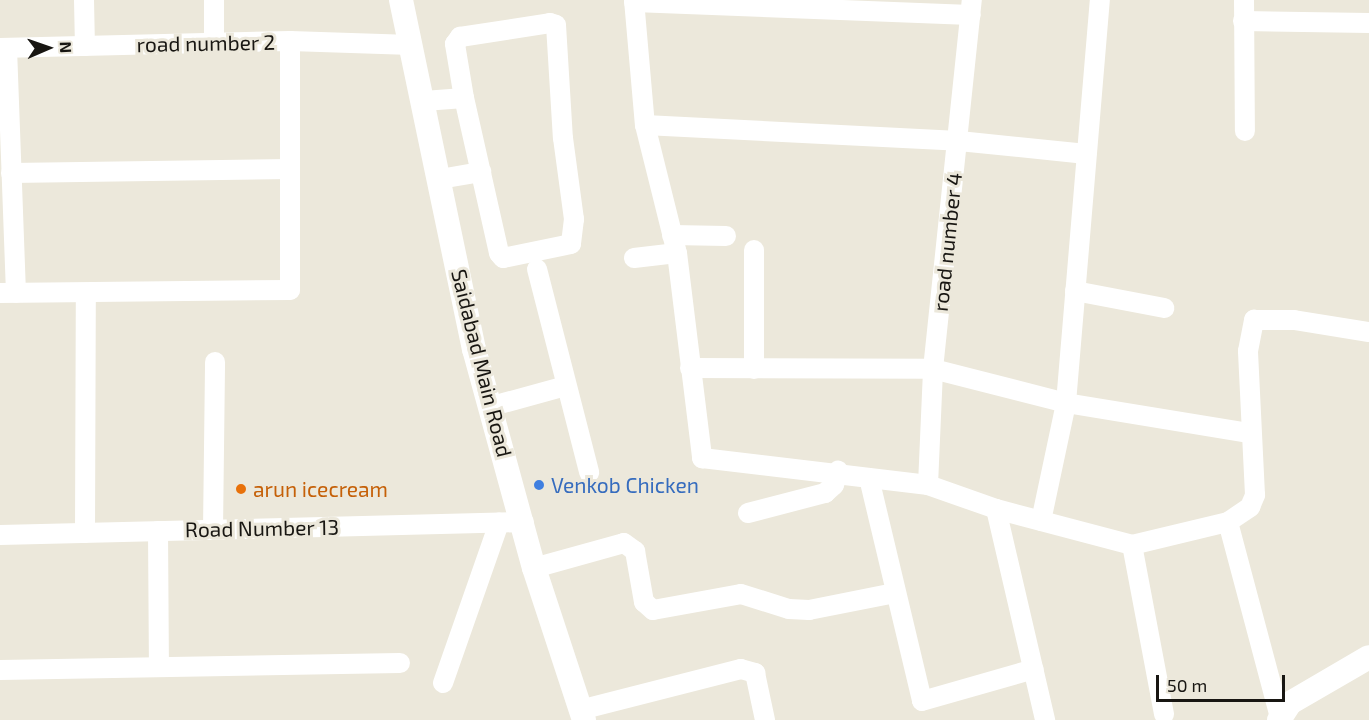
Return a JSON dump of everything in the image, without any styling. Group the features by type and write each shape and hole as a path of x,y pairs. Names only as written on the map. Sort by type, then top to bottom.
{"main road":[{"name":"Saidabad Main Road","path":"401,0 489,407 524,522 534,568 582,715"},
{"path":"1280,719 1290,703 1369,657"}],"street":[{"path":"84,0 85,46"},
{"path":"214,0 214,42"},
{"path":"1041,521 1066,403 1100,0"},
{"path":"1244,0 1245,131"},
{"path":"972,7 634,1 645,125 674,244 702,458 838,471 869,478 928,485 996,509 1132,545 1228,522 1246,512 1255,495 1250,433 1248,351 1254,320 1294,320 1369,333"},
{"name":"road number 4","path":"928,485 933,369 972,7"},
{"path":"1243,21 1369,23"},
{"path":"550,23 556,25 563,138 574,225 571,244 503,258 499,253 464,98 455,44 460,38 550,23"},
{"path":"3,48 11,173 8,293 290,290 290,41"},
{"name":"road number 2","path":"3,48 290,41 412,45"},
{"path":"424,101 464,98"},
{"path":"645,125 959,141 1086,154"},
{"path":"11,173 290,169"},
{"path":"440,179 481,172"},
{"path":"634,258 674,244 726,236"},
{"path":"754,250 754,369"},
{"path":"537,268 565,386 590,472"},
{"path":"1075,291 1164,308"},
{"path":"86,293 86,533"},
{"path":"213,530 215,362"},
{"path":"690,368 933,369 1066,403 1250,433"},
{"path":"489,407 565,386"},
{"path":"748,513 825,493 834,485 838,471"},
{"path":"869,478 922,701 1034,669"},
{"path":"996,509 1045,720"},
{"name":"Road Number 13","path":"0,535 524,522"},
{"path":"1228,522 1280,719"},
{"path":"443,683 500,523"},
{"path":"158,531 159,666"},
{"path":"534,568 624,543 635,551 644,602 653,610 741,594 789,609 810,610 895,593"},
{"path":"1132,545 1164,714"},
{"path":"0,670 400,663"},
{"path":"582,715 741,669 755,673 765,720"}],"place":[{"name":"Venkob Chicken","path":"539,485"},
{"name":"arun icecream","path":"241,489"}]}
